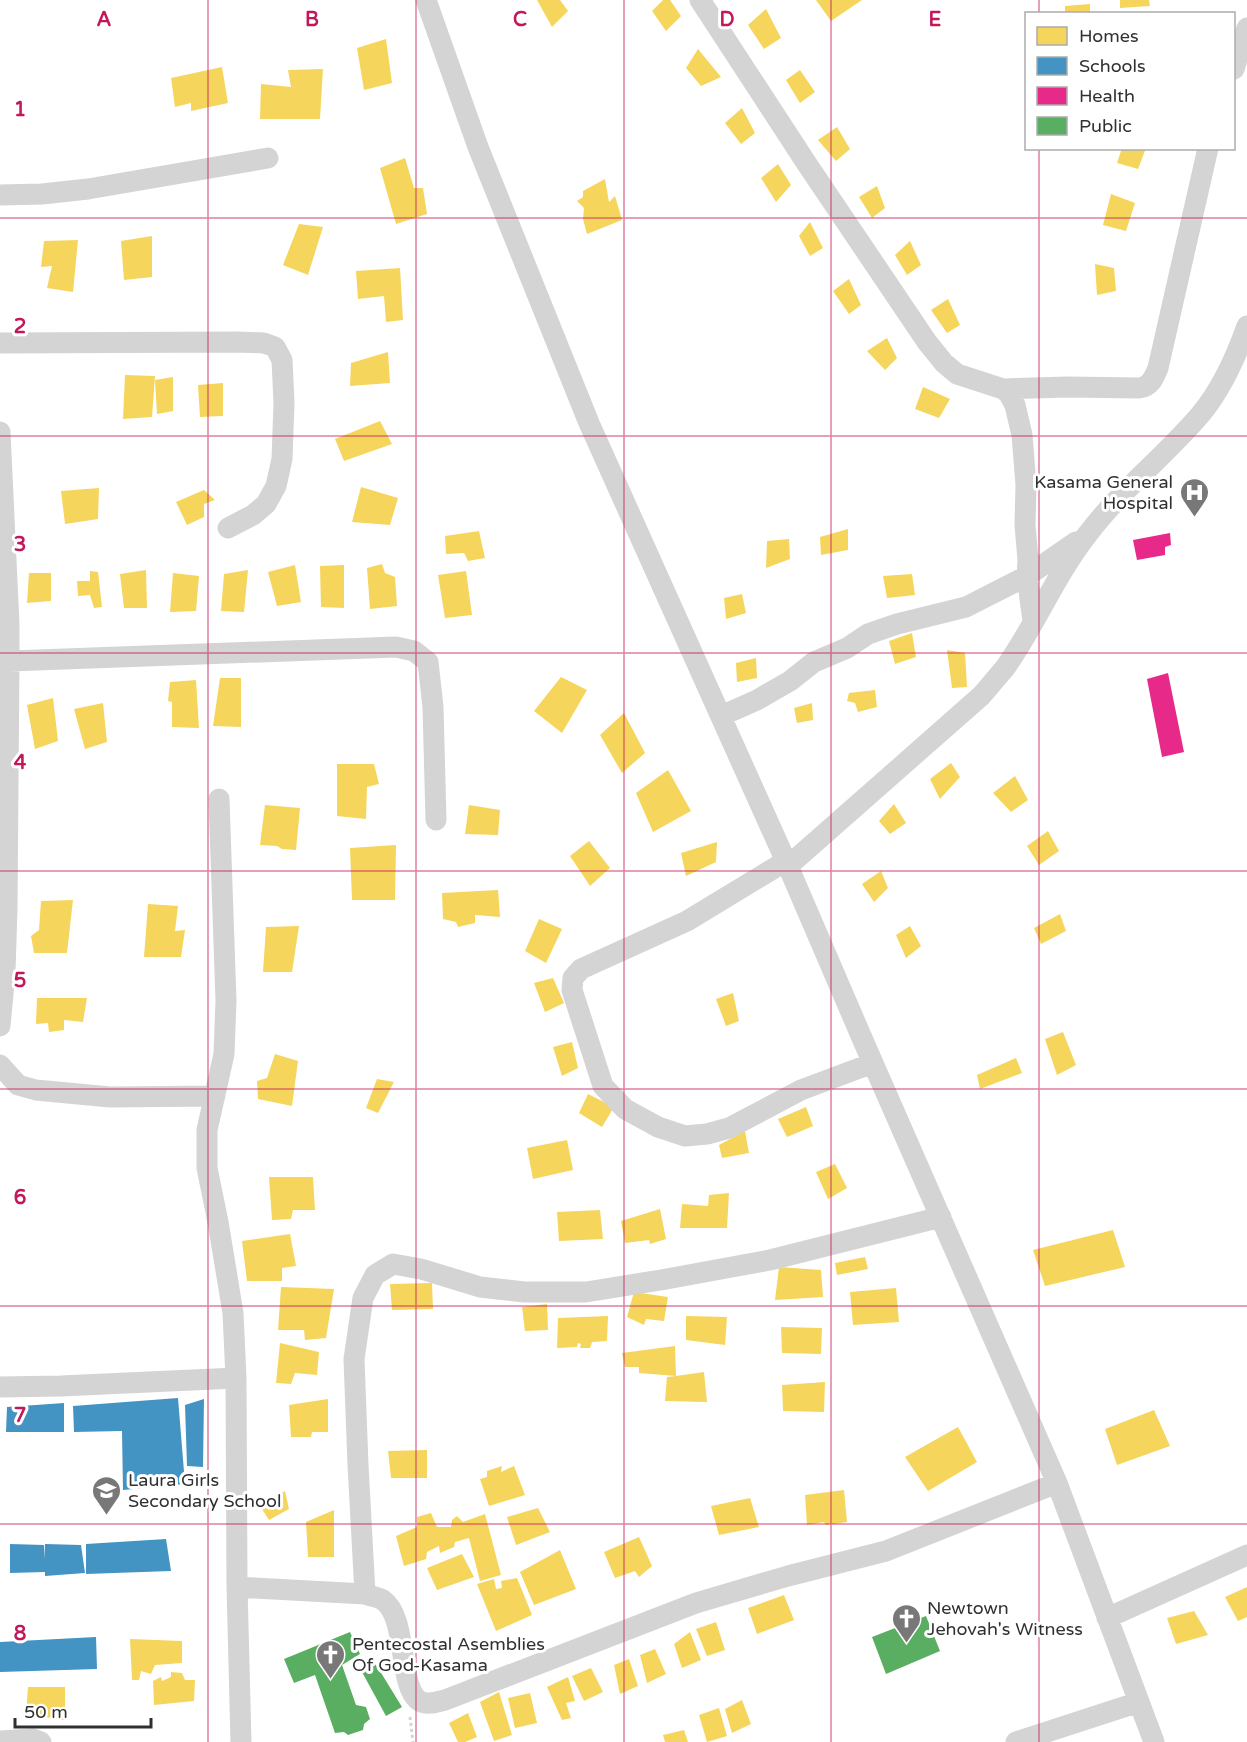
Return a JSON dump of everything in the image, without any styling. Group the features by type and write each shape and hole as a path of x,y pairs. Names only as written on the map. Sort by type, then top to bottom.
{"street":[{"path":"426,0 478,147 589,423 787,864 1057,1483 1154,1742"},
{"path":"700,0 927,342 944,363 957,374 973,381 1003,389 1146,387 1158,368 1208,150"},
{"path":"1235,63 1247,28"},
{"path":"0,195 42,194 88,189 268,158"},
{"path":"873,1063 801,1090 729,1128 707,1134 685,1136 657,1127 625,1109 603,1086 572,990 573,978 581,969 687,921 787,864 981,696 1005,667 1065,567 1087,536 1113,504 1201,414 1229,370 1247,326"},
{"path":"0,343 238,342 264,343 275,347 282,360 284,403 282,459 276,486 266,504 253,516 228,528"},
{"path":"1003,389 1015,405 1022,435 1026,485 1027,576 1033,621"},
{"path":"0,432 4,624 9,661 7,908 0,1026"},
{"path":"721,716 757,700 790,681 814,662 846,648 868,634 897,624 966,607 1027,576 1087,536"},
{"path":"9,661 396,647 414,651 428,662 433,707 436,820"},
{"path":"219,799 226,1001 224,1054 207,1130 207,1168 233,1313 241,1742"},
{"path":"0,1065 18,1085 36,1090 110,1097 214,1096"},
{"path":"365,1594 354,1359 363,1298 375,1275 393,1264 421,1269 480,1287 524,1292 586,1292 770,1260 941,1216"},
{"path":"0,1387 236,1378"},
{"path":"237,1587 365,1594 383,1600 391,1610 399,1629 412,1692 419,1701 429,1704 445,1701 696,1604 788,1576 886,1551 1057,1483"},
{"path":"1107,1618 1247,1555"},
{"path":"1026,1740 1138,1702"},
{"path":"0,1741 33,1739 41,1742"}],"building: Homes":[{"path":"537,0 560,0 568,11 552,27"},
{"path":"663,0 670,0 681,16 666,31 652,11"},
{"path":"816,0 862,0 831,21"},
{"path":"1120,0 1149,0 1150,6 1120,8"},
{"path":"1090,4 1090,12 1065,12 1065,6"},
{"path":"766,9 781,38 764,49 748,25"},
{"path":"386,39 392,83 364,90 357,48"},
{"path":"698,49 721,77 701,86 686,68"},
{"path":"222,67 228,103 191,111 191,103 175,107 171,78"},
{"path":"323,69 320,119 260,119 261,84 291,87 288,70"},
{"path":"800,70 815,92 800,103 786,80"},
{"path":"742,108 755,133 741,144 725,123"},
{"path":"837,127 850,149 836,161 818,140"},
{"path":"1121,150 1145,150 1138,169 1117,163"},
{"path":"405,158 414,188 423,188 427,214 396,224 380,168"},
{"path":"778,164 791,185 776,202 761,178"},
{"path":"605,179 609,202 615,196 622,220 587,234 583,219 584,208 577,201 583,197 583,191"},
{"path":"877,186 885,208 872,218 859,197"},
{"path":"1111,194 1135,203 1126,231 1103,225"},
{"path":"810,222 823,248 810,256 799,236"},
{"path":"299,224 323,227 308,275 283,265"},
{"path":"152,236 152,277 124,280 121,241"},
{"path":"78,240 73,292 47,288 52,266 41,267 44,241"},
{"path":"910,241 921,265 907,275 895,255"},
{"path":"1095,264 1114,268 1116,291 1097,295"},
{"path":"400,268 403,320 386,322 384,296 358,299 356,271"},
{"path":"849,279 861,305 849,314 833,291"},
{"path":"948,299 960,325 947,333 931,310"},
{"path":"887,338 897,358 885,370 867,351"},
{"path":"388,352 390,383 350,386 351,363"},
{"path":"125,375 155,376 152,417 123,419"},
{"path":"173,377 173,411 157,414 155,380"},
{"path":"223,383 223,416 200,417 198,385"},
{"path":"923,387 950,399 939,418 915,409"},
{"path":"380,421 392,444 344,461 335,439"},
{"path":"361,487 398,498 390,525 352,522"},
{"path":"99,488 98,519 65,524 61,491"},
{"path":"204,490 215,500 204,504 204,517 187,525 176,502"},
{"path":"848,529 848,550 821,555 820,537"},
{"path":"479,531 485,558 468,561 464,553 446,554 445,536"},
{"path":"789,539 790,559 766,568 767,541"},
{"path":"382,564 385,573 395,577 397,606 370,609 367,568"},
{"path":"295,565 301,602 277,606 268,572"},
{"path":"344,565 344,608 321,607 320,566"},
{"path":"146,570 147,608 124,608 120,574"},
{"path":"248,570 244,612 221,611 224,574"},
{"path":"90,571 98,572 102,607 94,608 90,595 78,596 77,581 90,581"},
{"path":"466,571 472,615 445,618 438,575"},
{"path":"29,573 51,573 51,601 27,603"},
{"path":"173,573 199,576 196,611 170,612"},
{"path":"912,574 915,595 887,598 883,576"},
{"path":"742,594 746,613 726,619 724,598"},
{"path":"912,633 916,657 895,664 889,641"},
{"path":"947,650 965,653 967,687 952,688"},
{"path":"756,658 757,678 737,682 736,663"},
{"path":"561,677 587,690 562,733 534,711"},
{"path":"220,678 241,678 241,727 213,726"},
{"path":"196,680 199,728 172,727 172,702 168,701 170,682"},
{"path":"875,690 877,707 858,712 855,703 847,701 849,693"},
{"path":"53,698 58,741 35,749 27,705"},
{"path":"103,703 107,742 85,749 74,709"},
{"path":"812,703 813,720 797,723 794,708"},
{"path":"624,713 645,753 622,773 600,735"},
{"path":"951,763 960,777 940,799 930,779"},
{"path":"337,764 374,764 379,784 367,787 366,819 337,816"},
{"path":"668,770 691,811 653,832 636,793"},
{"path":"1015,776 1028,800 1011,812 993,793"},
{"path":"894,804 906,823 890,834 879,821"},
{"path":"265,805 300,808 296,850 260,845"},
{"path":"469,805 500,810 498,835 465,834"},
{"path":"1048,831 1059,851 1039,865 1027,846"},
{"path":"589,841 610,868 590,886 570,856"},
{"path":"717,842 716,862 686,876 681,853"},
{"path":"396,845 395,900 352,900 350,848"},
{"path":"881,871 888,888 874,902 862,884"},
{"path":"498,890 500,917 475,915 475,923 458,927 456,922 443,919 442,893"},
{"path":"73,900 67,953 34,953 31,936 39,930 41,901"},
{"path":"148,904 178,906 175,931 185,930 181,957 144,957"},
{"path":"1060,914 1066,931 1041,944 1034,928"},
{"path":"539,919 562,929 546,963 525,951"},
{"path":"299,926 292,972 263,972 266,927"},
{"path":"910,926 921,946 906,958 896,935"},
{"path":"553,978 564,1003 545,1012 534,983"},
{"path":"733,993 739,1021 726,1026 716,999"},
{"path":"37,998 87,998 83,1022 64,1020 64,1030 49,1032 48,1023 36,1024"},
{"path":"1063,1032 1076,1065 1057,1075 1045,1039"},
{"path":"572,1042 578,1068 562,1076 553,1047"},
{"path":"275,1054 298,1061 292,1106 258,1099 257,1081 267,1078"},
{"path":"1016,1058 1022,1073 980,1089 977,1075"},
{"path":"377,1079 394,1082 378,1113 366,1108"},
{"path":"588,1094 614,1107 602,1127 579,1113"},
{"path":"806,1107 813,1126 787,1137 778,1119"},
{"path":"745,1131 749,1153 722,1158 719,1145"},
{"path":"567,1140 573,1170 533,1179 527,1148"},
{"path":"835,1164 847,1188 828,1199 816,1172"},
{"path":"269,1177 313,1177 315,1210 293,1210 291,1219 272,1220"},
{"path":"729,1193 727,1228 680,1228 682,1204 708,1206 709,1195"},
{"path":"660,1209 666,1239 650,1244 649,1240 625,1243 621,1221"},
{"path":"600,1210 603,1239 559,1241 557,1212"},
{"path":"1113,1230 1125,1267 1045,1286 1033,1250"},
{"path":"290,1234 296,1266 282,1268 282,1281 247,1281 242,1241"},
{"path":"865,1257 868,1269 837,1275 835,1263"},
{"path":"779,1267 821,1270 823,1297 775,1300"},
{"path":"432,1283 433,1309 392,1310 390,1284"},
{"path":"281,1287 334,1289 326,1338 305,1340 304,1330 278,1330"},
{"path":"896,1288 899,1322 853,1325 850,1292"},
{"path":"634,1292 668,1297 664,1321 646,1319 644,1325 627,1317"},
{"path":"547,1304 548,1330 525,1331 522,1307"},
{"path":"608,1316 607,1341 592,1342 590,1348 580,1348 581,1344 578,1343 577,1347 557,1348 558,1318"},
{"path":"686,1316 727,1317 725,1345 686,1340"},
{"path":"781,1327 822,1328 821,1354 782,1353"},
{"path":"280,1343 319,1352 317,1375 295,1373 291,1384 276,1383"},
{"path":"675,1346 676,1376 639,1373 639,1367 625,1367 622,1353"},
{"path":"704,1372 707,1402 665,1401 667,1377"},
{"path":"825,1382 824,1412 783,1411 782,1385"},
{"path":"328,1399 328,1432 312,1432 311,1437 291,1437 289,1405"},
{"path":"1154,1410 1170,1446 1117,1465 1105,1429"},
{"path":"958,1427 977,1462 928,1491 905,1457"},
{"path":"427,1450 427,1478 391,1478 388,1451"},
{"path":"502,1466 501,1472 514,1466 525,1495 489,1506 480,1479 487,1477 487,1471"},
{"path":"844,1490 847,1522 807,1525 805,1495"},
{"path":"285,1491 289,1509 269,1520 260,1506"},
{"path":"750,1498 759,1527 719,1535 711,1506"},
{"path":"538,1508 550,1532 516,1545 507,1517"},
{"path":"334,1510 334,1557 308,1557 306,1522"},
{"path":"431,1513 437,1527 451,1527 452,1520 457,1516 463,1522 485,1514 501,1575 480,1581 469,1538 455,1542 454,1547 440,1553 439,1546 427,1552 426,1559 404,1566 396,1536 417,1527 417,1517"},
{"path":"639,1537 652,1566 639,1577 635,1571 615,1578 604,1552"},
{"path":"560,1550 576,1589 534,1605 520,1572"},
{"path":"462,1554 474,1577 437,1590 427,1568"},
{"path":"517,1578 532,1615 496,1631 477,1584 494,1579 496,1589 502,1588 501,1581"},
{"path":"1247,1587 1247,1617 1238,1621 1225,1597"},
{"path":"784,1595 794,1620 757,1634 748,1608"},
{"path":"1194,1611 1208,1635 1176,1644 1167,1618"},
{"path":"716,1622 725,1650 707,1656 696,1629"},
{"path":"690,1632 701,1660 682,1668 674,1644"},
{"path":"130,1639 182,1641 182,1663 155,1665 151,1674 141,1671 139,1680 132,1680"},
{"path":"655,1649 666,1674 647,1683 640,1655"},
{"path":"629,1659 638,1686 620,1694 614,1665"},
{"path":"591,1668 603,1692 584,1701 572,1676"},
{"path":"171,1672 182,1673 185,1680 195,1680 194,1701 154,1705 153,1681 161,1677 162,1681 171,1677"},
{"path":"568,1677 575,1701 566,1703 571,1718 562,1720 547,1687"},
{"path":"28,1687 65,1687 65,1720 26,1714"},
{"path":"499,1692 512,1735 494,1741 480,1702"},
{"path":"530,1693 537,1723 515,1728 508,1698"},
{"path":"742,1700 751,1724 732,1733 725,1709"},
{"path":"719,1708 727,1736 707,1742 699,1715"},
{"path":"468,1713 477,1737 458,1742 449,1723"},
{"path":"684,1730 688,1742 665,1742 663,1735"}],"building: Schools":[{"path":"178,1398 185,1484 123,1490 122,1431 74,1432 73,1406"},
{"path":"204,1399 203,1467 187,1466 185,1405"},
{"path":"64,1403 64,1432 6,1432 7,1407"},
{"path":"166,1539 171,1571 86,1574 86,1544"},
{"path":"10,1544 44,1545 45,1559 45,1544 81,1545 85,1573 45,1576 45,1572 10,1573"},
{"path":"96,1637 97,1669 0,1672 0,1642"}],"building: Health":[{"path":"1170,533 1171,545 1165,547 1165,555 1137,560 1133,540"},
{"path":"1168,673 1184,752 1162,757 1147,679"}],"building: Public":[{"name":"Newtown Jehovah's Witness","path":"926,1616 940,1651 886,1674 872,1637"},
{"name":"Pentecostal Asemblies Of God-Kasama","path":"350,1632 360,1654 342,1665 356,1705 366,1707 370,1719 364,1724 363,1730 348,1735 344,1732 335,1733 315,1675 294,1683 284,1659"},
{"path":"375,1663 402,1707 386,1716 362,1672"}],"place":[{"name":"Kasama General Hospital","path":"1194,518"},
{"name":"Laura Girls Secondary School","path":"107,1516"},
{"name":"Newtown Jehovah's Witness","path":"906,1644"},
{"name":"Pentecostal Asemblies Of God-Kasama","path":"331,1680"}]}
